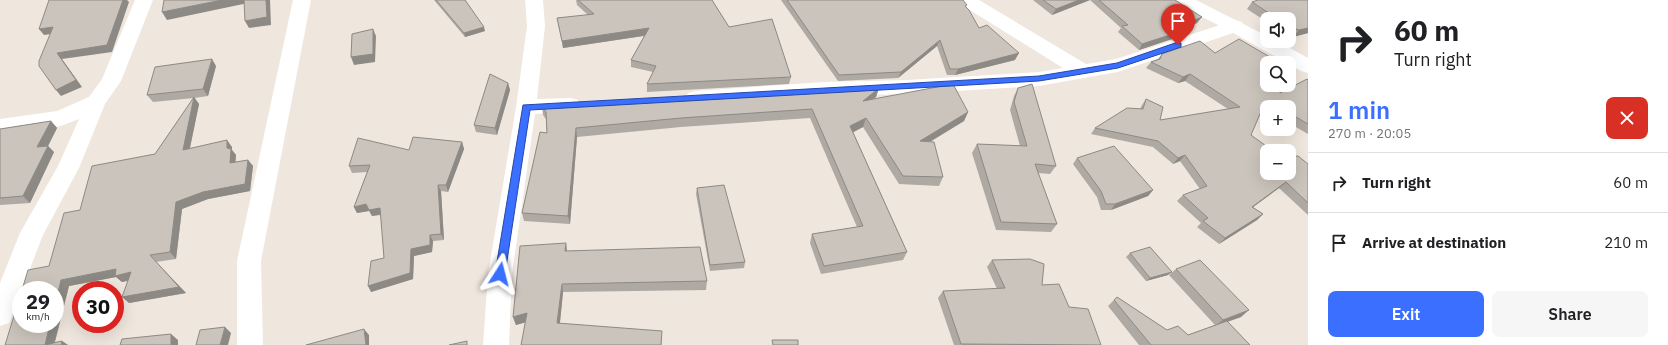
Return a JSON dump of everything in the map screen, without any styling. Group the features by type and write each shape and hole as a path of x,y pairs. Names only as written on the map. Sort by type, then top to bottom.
{"street":[{"path":"0,315 32,233 68,168 96,102 111,81 144,0"},
{"path":"250,345 249,261 302,0"},
{"path":"496,345 500,274 526,107 536,26 534,0"},
{"path":"966,0 1083,71"},
{"path":"1183,0 1235,26 1308,66"},
{"path":"680,100 824,90 986,83 1039,79 1118,65 1235,26"},
{"path":"0,127 61,118 96,102"},
{"path":"526,107 588,104"}],"building":[{"path":"49,0 123,0 107,45 57,53 76,80 56,90 39,66 39,61 53,27 39,29"},
{"path":"164,0 222,0 162,12"},
{"path":"244,0 266,0 267,17 245,21"},
{"path":"436,0 465,0 484,27 464,33"},
{"path":"578,0 712,0 729,27 772,19 791,77 647,84 656,66 631,60 649,28 562,41 557,18 594,14"},
{"path":"787,0 963,0 967,5 965,6 969,10 979,28 987,25 1019,53 958,69 950,69 940,40 901,72 839,75"},
{"path":"1043,0 1079,0 1056,9"},
{"path":"1099,0 1175,0 1202,17 1179,26 1185,30 1142,44 1122,26 1128,25"},
{"path":"1258,0 1308,0 1308,28 1299,30 1296,29 1296,12 1267,12 1252,2"},
{"path":"373,29 373,54 351,57 352,34"},
{"path":"1239,39 1268,56 1260,56 1260,92 1296,92 1296,85 1307,79 1308,80 1308,124 1296,117 1296,100 1260,100 1260,114 1251,135 1263,144 1260,144 1260,180 1296,180 1296,156 1298,156 1308,164 1308,203 1286,182 1252,207 1263,214 1225,238 1203,221 1208,218 1183,195 1207,186 1185,155 1178,158 1158,141 1095,128 1127,108 1143,109 1146,99 1163,107 1160,120 1240,107 1190,74 1183,77 1151,62 1160,59 1162,54 1200,41 1215,53"},
{"path":"212,59 203,89 147,95 155,67"},
{"path":"490,74 508,83 495,128 474,125"},
{"path":"953,84 968,112 920,141 934,142 943,177 903,176 866,118 850,126 907,252 824,266 812,234 863,226 812,109 681,118 576,128 568,216 522,213 540,132 547,133 546,112 542,106 879,88 863,101"},
{"path":"1032,84 1056,166 1035,164 1057,224 1001,222 977,144 1027,146 1014,102 1018,88"},
{"path":"194,97 183,150 227,140 227,148 231,149 230,163 248,160 245,184 203,192 176,202 170,252 150,255 179,287 124,297 124,291 131,272 115,276 116,269 61,281 25,281 28,270 49,266 64,213 80,210 92,166 155,154"},
{"path":"51,121 37,147 48,146 23,196 0,198 0,129"},
{"path":"413,137 462,142 446,185 438,185 441,234 430,235 430,245 411,249 410,273 368,286 371,261 384,258 380,208 369,210 366,204 354,207 370,165 349,166 358,138 409,150"},
{"path":"1114,146 1153,190 1115,204 1106,204 1101,191 1077,158"},
{"path":"724,185 745,262 710,265 697,188"},
{"path":"566,243 565,251 700,247 707,281 562,284 557,323 662,331 661,345 521,345 527,313 513,317 520,246"},
{"path":"1150,247 1172,272 1150,278 1130,253"},
{"path":"1030,259 1044,264 1042,285 1059,284 1069,307 1088,309 1101,345 961,344 943,291 1005,288 992,260"},
{"path":"1200,260 1249,310 1223,320 1176,269"},
{"path":"1117,297 1167,330 1178,326 1188,335 1227,321 1250,345 1151,345 1114,300"},
{"path":"12,322 12,333 48,333 45,345 5,345"},
{"path":"225,327 220,345 196,345 200,330"},
{"path":"364,329 366,345 306,345"},
{"path":"171,334 171,345 120,345 122,339"},
{"path":"772,340 798,340 798,345 773,345"},
{"path":"62,341 61,345 45,345"},
{"path":"467,341 467,345 449,345"}],"route":[{"path":"500,274 526,107 1039,79 1118,65 1178,45"}]}
